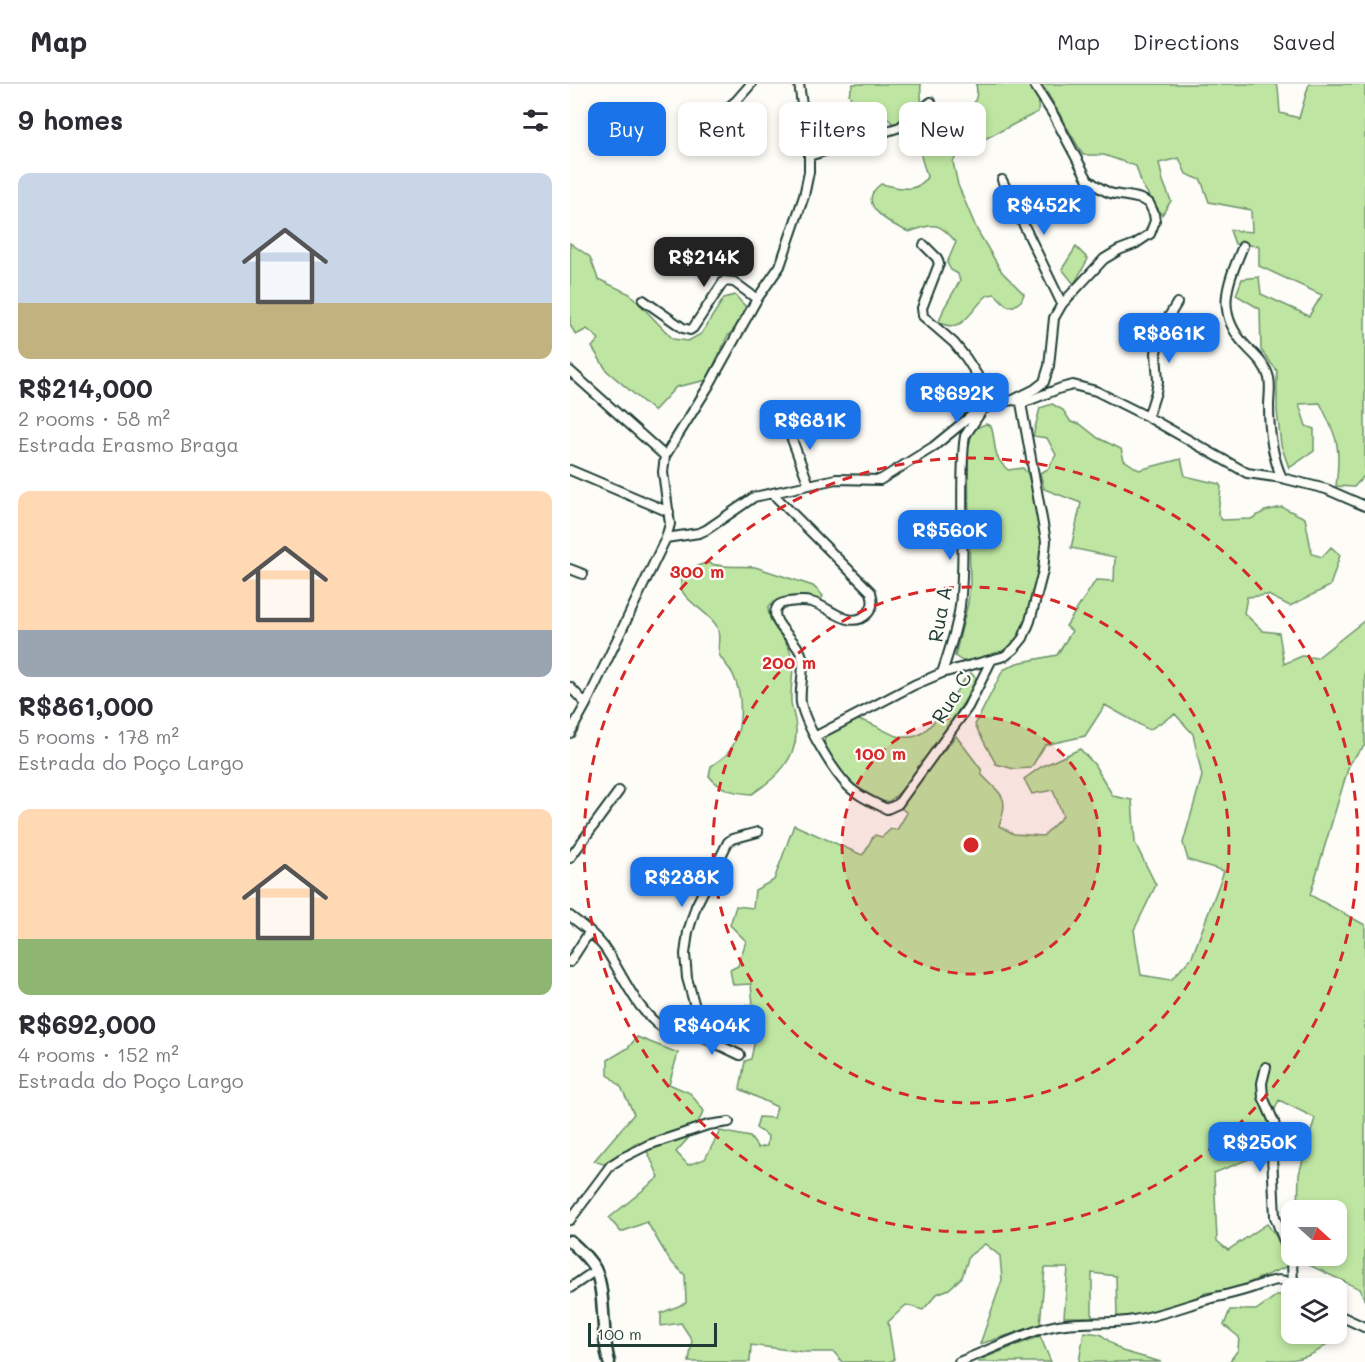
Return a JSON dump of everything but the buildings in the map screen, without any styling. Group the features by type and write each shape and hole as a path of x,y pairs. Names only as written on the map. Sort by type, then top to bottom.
{"street":[{"path":"735,102 750,84"},
{"path":"799,84 802,102"},
{"path":"666,538 699,533 749,499 836,479 880,480 933,447 971,416 995,403 1013,399 1035,389 1044,382 1049,366 1054,318 1062,304 1104,259 1150,234 1154,228 1154,214 1149,203 1143,199 1112,194 1088,180 1053,114 1034,84"},
{"path":"570,733 666,538 670,524 663,472 665,456 708,387 757,299 780,266 804,196 809,172 809,156"},
{"path":"1002,180 1062,304"},
{"path":"924,245 937,258 939,269 922,308 923,316 954,343 995,403"},
{"path":"1243,246 1228,282 1225,299 1228,317 1235,333 1268,374 1272,451 1282,478"},
{"path":"642,300 683,328 690,330 724,281 734,282 757,299"},
{"path":"1148,417 1158,381 1156,353 1160,331 1177,303"},
{"path":"570,371 665,456"},
{"path":"1013,399 1021,403 1073,385 1096,391 1148,417 1247,473 1282,478 1326,489 1365,506"},
{"path":"816,736 942,673 1005,656 1023,638 1030,621 1046,555 1044,531 1021,403"},
{"name":"Rua A","path":"942,673 960,607 965,436 983,409"},
{"path":"787,426 808,485"},
{"path":"570,470 669,512"},
{"name":"Rua C","path":"773,494 871,592 872,609 863,618 855,620 840,616 813,602 798,600 782,603 777,606 774,613 775,620 796,644 802,657 802,706 833,768 849,788 887,809 898,804 968,707 991,661"},
{"path":"570,569 583,574"},
{"path":"570,687 586,704"},
{"path":"570,858 619,791"},
{"path":"570,916 590,931 604,947 648,1016 659,1027 680,1036 688,1036 694,1033 699,1021 687,978 685,954 693,915 728,842 758,832"},
{"path":"570,962 590,931"},
{"path":"694,1033 741,1055"},
{"path":"1266,1067 1262,1083 1263,1097 1276,1130 1272,1156 1275,1217 1292,1263 1295,1278"},
{"path":"570,1220 611,1165 622,1158 648,1145 699,1128 729,1122"},
{"path":"570,1241 596,1270 600,1289 604,1343 609,1362"},
{"path":"570,1288 596,1270"},
{"path":"959,1362 1046,1327 1086,1322 1125,1321 1157,1316 1269,1281 1281,1280"},
{"path":"1347,1319 1364,1327"}],"green space":[{"path":"853,84 921,84 922,102 899,102 899,128 887,118 887,102 853,102 849,94"},
{"path":"976,84 1029,84 1039,97 1038,112 986,138 986,102 974,102"},
{"path":"1042,84 1274,84 1278,87 1280,113 1299,118 1309,84 1365,84 1365,475 1354,487 1336,486 1337,443 1320,403 1299,404 1306,426 1314,429 1314,451 1289,468 1281,445 1277,411 1277,371 1261,350 1260,309 1236,295 1242,279 1259,277 1261,294 1309,316 1322,295 1259,266 1259,246 1235,244 1230,230 1252,232 1251,210 1209,202 1201,180 1186,174 1179,158 1159,163 1171,201 1162,215 1142,185 1136,166 1104,155 1083,155"},
{"path":"921,156 956,156 953,162 958,185 977,230 1002,272 1024,294 1021,301 1014,306 1007,306 995,294 988,295 961,323 955,326 939,322 944,308 960,281 958,274 951,270 947,263 956,242 944,230 935,226 909,232 902,229 878,213 871,199 873,192 881,184 912,188 923,183 927,177"},
{"path":"570,243 590,257 598,279 630,294 673,339 688,341 701,334 724,298 735,295 746,307 746,316 727,337 707,380 676,387 654,411 607,371 592,347 599,339 587,329 576,335 570,325"},
{"path":"1076,247 1088,259 1074,284 1062,269"},
{"path":"1052,404 1063,410 1071,422 1080,424 1098,438 1121,449 1124,460 1139,470 1181,459 1185,476 1219,484 1221,487 1218,514 1222,520 1251,519 1265,511 1282,507 1305,518 1312,554 1322,557 1331,547 1340,555 1330,586 1290,606 1268,595 1247,597 1244,613 1263,631 1279,633 1284,664 1302,656 1317,658 1365,620 1365,745 1350,762 1310,895 1365,925 1365,1301 1360,1289 1347,1283 1347,1278 1337,1278 1311,1266 1347,1266 1347,1200 1298,1200 1299,1174 1315,1118 1279,1100 1254,1157 1214,1173 1217,1241 1228,1250 1267,1224 1281,1242 1281,1266 1288,1266 1234,1289 1205,1293 1174,1309 1117,1318 1116,1276 1092,1273 1092,1317 1064,1317 1068,1268 1045,1268 1040,1325 980,1344 1002,1280 1000,1256 985,1244 969,1256 962,1277 949,1289 937,1294 923,1310 906,1305 888,1322 894,1360 842,1362 834,1352 804,1352 751,1345 750,1362 689,1362 692,1340 681,1323 661,1326 661,1313 686,1303 685,1275 670,1261 647,1222 621,1232 609,1218 659,1177 648,1153 638,1142 606,1165 594,1161 634,1114 621,1087 608,1075 608,1060 628,1048 637,1037 678,1053 669,1084 690,1093 704,1111 691,1135 676,1152 688,1165 705,1159 720,1131 750,1137 758,1148 767,1146 768,1136 756,1128 759,1117 774,1118 777,1107 740,1089 745,1061 751,1059 756,1035 738,1029 739,1006 753,1005 751,984 733,985 730,970 738,966 746,941 730,925 736,906 753,908 755,890 774,880 794,825 862,855 875,835 882,837 891,829 897,830 907,813 897,805 956,736 981,769 982,775 1002,797 1004,808 999,826 1014,834 1043,836 1063,816 1053,790 1032,794 1024,779 1041,767 1080,749 1094,764 1113,796 1132,800 1135,843 1156,885 1134,930 1141,975 1171,980 1192,957 1224,871 1188,860 1183,843 1202,776 1193,734 1175,714 1149,730 1105,705 1085,736 1045,745 1031,768 1014,769 996,764 975,725 1003,670 1017,663 1057,655 1072,631 1066,626 1096,580 1114,581 1115,557 1071,548 1081,503 1044,489 1040,473 1048,469 1056,455 1047,438 1033,436 1040,408"},
{"path":"986,424 991,426 997,455 1003,465 1008,470 1023,468 1028,474 1041,524 1040,553 1030,611 1016,642 1007,651 996,656 962,661 955,656 968,603 970,584 968,452 974,431"},
{"path":"709,563 755,567 813,586 823,596 821,600 786,598 768,607 771,620 788,645 792,658 791,702 796,726 796,740 789,759 777,775 752,794 728,790 718,785 709,776 711,766 726,755 736,739 740,706 734,677 719,654 717,627 685,596 681,589 681,582 687,572 696,566"},
{"path":"971,673 978,680 921,765 897,795 889,801 875,802 860,794 848,782 826,751 824,744 829,732 847,722 856,720 897,736 916,736 922,733 936,719"},
{"path":"1281,1295 1281,1344 1327,1344 1315,1353 1301,1358 1266,1362 1229,1362 1238,1350 1239,1337 1224,1325 1230,1310 1256,1310"},
{"path":"1084,1332 1100,1334 1122,1351 1161,1362 1079,1362"},
{"path":"1040,1336 1051,1362 979,1362 979,1360"}]}
